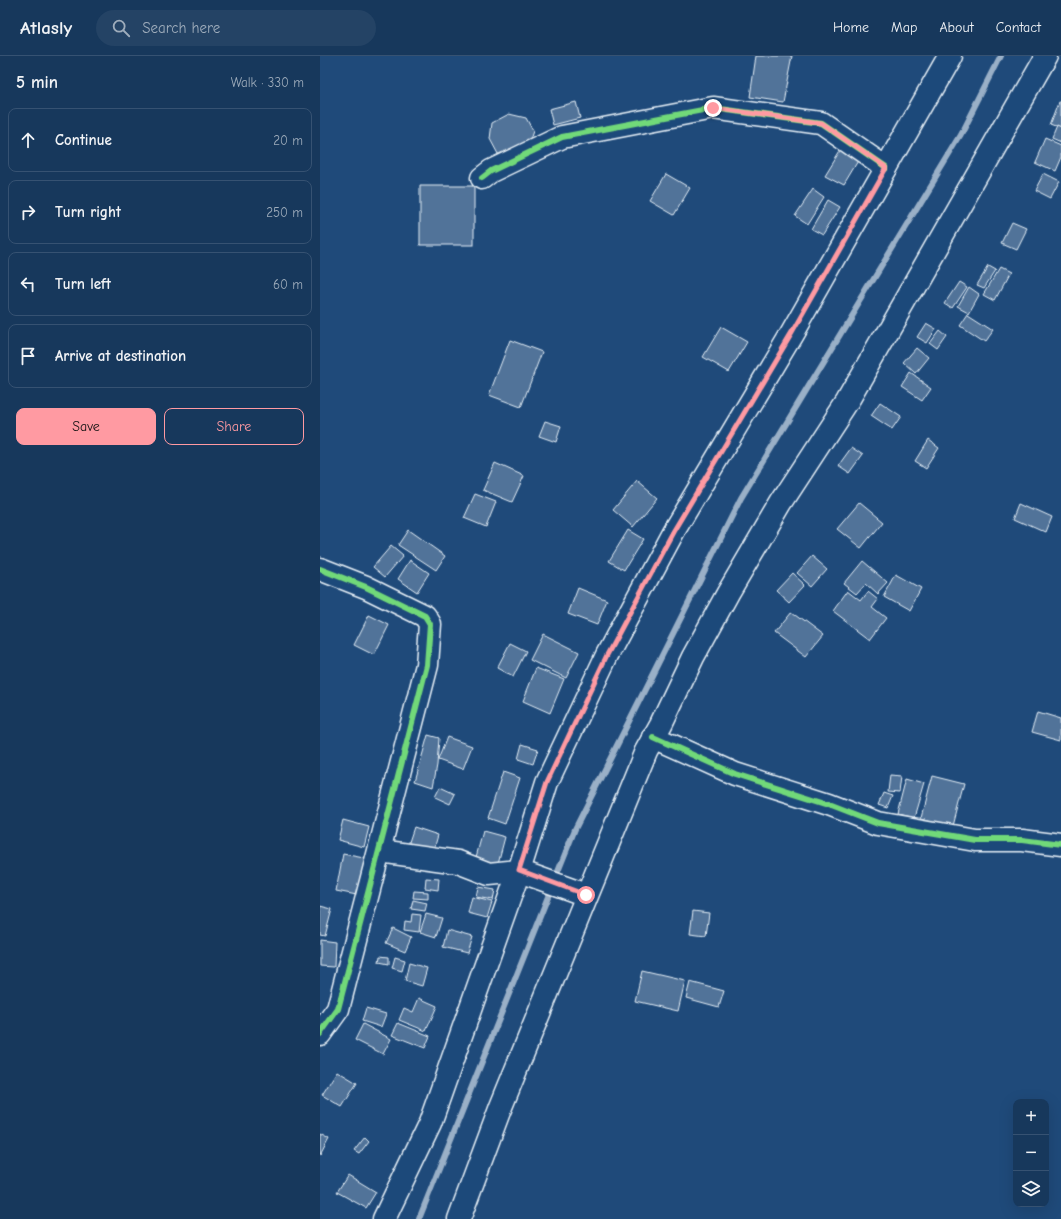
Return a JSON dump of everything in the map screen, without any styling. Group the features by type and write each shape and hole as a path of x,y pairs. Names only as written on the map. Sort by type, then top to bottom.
{"main road":[{"path":"384,1219 430,1123 519,870 547,782 607,655 673,532 792,333 950,56"},
{"path":"459,1219 503,1101 586,895 646,751 661,724 693,657 728,593 781,503 847,402 1045,56"},
{"path":"482,178 490,171 562,137 713,108 821,123 886,168"},
{"path":"320,569 366,587 425,616 430,624 427,665 380,852 338,1010 320,1034"},
{"path":"653,737 735,774 829,804 878,823 975,840 1022,840 1061,845"},
{"path":"380,852 458,862 489,874 519,870 586,895"}],"building":[{"path":"756,56 792,56 783,102 750,97"},
{"path":"1061,101 1061,129 1051,125"},
{"path":"576,102 580,118 553,125 549,109"},
{"path":"509,114 526,118 533,131 526,151 513,159 498,154 490,139 492,123"},
{"path":"1057,127 1061,129 1061,143 1052,139"},
{"path":"1045,139 1061,146 1061,157 1055,171 1035,162"},
{"path":"841,149 859,160 844,185 825,175"},
{"path":"666,174 690,188 674,215 650,201"},
{"path":"1043,174 1059,182 1050,199 1034,191"},
{"path":"420,186 474,186 474,245 420,245"},
{"path":"813,189 824,197 807,224 795,216"},
{"path":"828,200 840,207 822,235 811,229"},
{"path":"1012,223 1026,229 1016,249 1002,243"},
{"path":"988,267 995,271 984,288 977,285"},
{"path":"999,269 1009,274 995,300 984,294"},
{"path":"959,282 967,287 953,308 945,303"},
{"path":"969,287 979,294 969,312 958,306"},
{"path":"968,313 993,329 984,341 960,325"},
{"path":"926,323 936,329 927,343 917,337"},
{"path":"721,327 747,342 729,372 703,357"},
{"path":"940,331 947,337 938,350 930,344"},
{"path":"510,340 542,352 521,407 489,395"},
{"path":"917,348 929,358 916,374 904,363"},
{"path":"911,373 931,387 922,400 902,387"},
{"path":"880,403 901,417 892,430 871,416"},
{"path":"545,421 561,426 556,442 539,436"},
{"path":"928,440 939,448 926,468 915,461"},
{"path":"851,448 863,456 850,474 838,466"},
{"path":"495,463 524,476 512,502 483,490"},
{"path":"637,481 657,498 633,527 613,510"},
{"path":"475,494 496,502 486,527 464,518"},
{"path":"859,503 882,522 861,548 837,529"},
{"path":"1021,503 1052,517 1046,532 1015,518"},
{"path":"408,530 445,556 436,570 398,545"},
{"path":"628,530 643,539 624,570 609,561"},
{"path":"391,546 403,556 385,577 373,567"},
{"path":"812,556 827,569 812,586 797,573"},
{"path":"410,560 429,573 417,592 398,579"},
{"path":"862,561 888,583 878,594 866,583 857,593 844,583"},
{"path":"792,573 805,585 789,602 776,590"},
{"path":"896,575 921,589 909,611 884,597"},
{"path":"578,588 607,600 597,625 568,614"},
{"path":"848,590 861,600 868,591 878,599 872,607 886,618 870,639 833,611"},
{"path":"791,612 823,636 806,657 774,633"},
{"path":"369,615 389,625 374,655 354,645"},
{"path":"543,634 579,652 566,678 530,660"},
{"path":"510,643 526,651 513,677 497,668"},
{"path":"536,668 564,679 550,713 523,701"},
{"path":"1038,711 1061,718 1061,740 1032,732"},
{"path":"428,735 439,738 437,765 433,787 415,781"},
{"path":"447,737 472,746 463,769 438,760"},
{"path":"522,744 538,749 533,764 518,759"},
{"path":"503,772 520,778 505,824 488,818"},
{"path":"890,775 902,776 900,793 888,792"},
{"path":"932,776 964,784 953,826 921,818"},
{"path":"907,779 924,784 914,818 898,814"},
{"path":"440,787 455,794 450,804 435,797"},
{"path":"884,793 893,796 888,808 879,805"},
{"path":"343,820 369,827 364,847 338,840"},
{"path":"414,827 438,835 433,853 408,845"},
{"path":"483,831 505,837 497,867 475,861"},
{"path":"343,854 369,859 362,896 336,891"},
{"path":"426,878 439,879 438,890 425,888"},
{"path":"478,887 495,890 493,900 476,897"},
{"path":"414,891 428,892 428,899 413,898"},
{"path":"472,897 492,902 487,918 468,913"},
{"path":"413,900 427,903 425,911 411,909"},
{"path":"320,906 332,909 325,936 320,935"},
{"path":"693,911 709,913 706,936 690,934"},
{"path":"412,914 421,915 419,932 404,930 405,921 411,922"},
{"path":"426,914 442,918 436,937 420,932"},
{"path":"393,928 411,937 405,951 386,943"},
{"path":"447,930 472,937 467,953 443,947"},
{"path":"320,940 335,942 334,967 320,966"},
{"path":"380,956 389,957 389,964 379,962"},
{"path":"395,957 405,960 402,971 392,968"},
{"path":"409,963 427,968 422,986 405,981"},
{"path":"642,971 685,981 678,1011 635,1001"},
{"path":"690,982 724,991 719,1007 686,998"},
{"path":"419,998 437,1006 426,1031 399,1020 404,1008 413,1012"},
{"path":"366,1008 386,1014 381,1027 362,1021"},
{"path":"398,1023 430,1036 425,1048 392,1035"},
{"path":"363,1024 391,1039 383,1054 355,1040"},
{"path":"337,1071 357,1083 342,1107 322,1095"},
{"path":"320,1134 329,1139 320,1156"},
{"path":"365,1137 369,1141 359,1154 354,1151"},
{"path":"348,1175 376,1192 366,1208 337,1192"}],"waterway":[{"path":"419,1219 575,829 741,498 961,135 1001,56"}],"cycle path":[{"path":"482,178 491,171 562,137 713,108 821,123 886,168"},
{"path":"320,569 366,587 425,616 430,624 427,665 338,1009 320,1034"},
{"path":"653,737 735,774 829,804 878,823 975,840 1022,840 1061,845"}],"route":[{"path":"586,895 519,870 547,782 607,655 673,532 792,333 886,168 821,123 713,108"}]}
